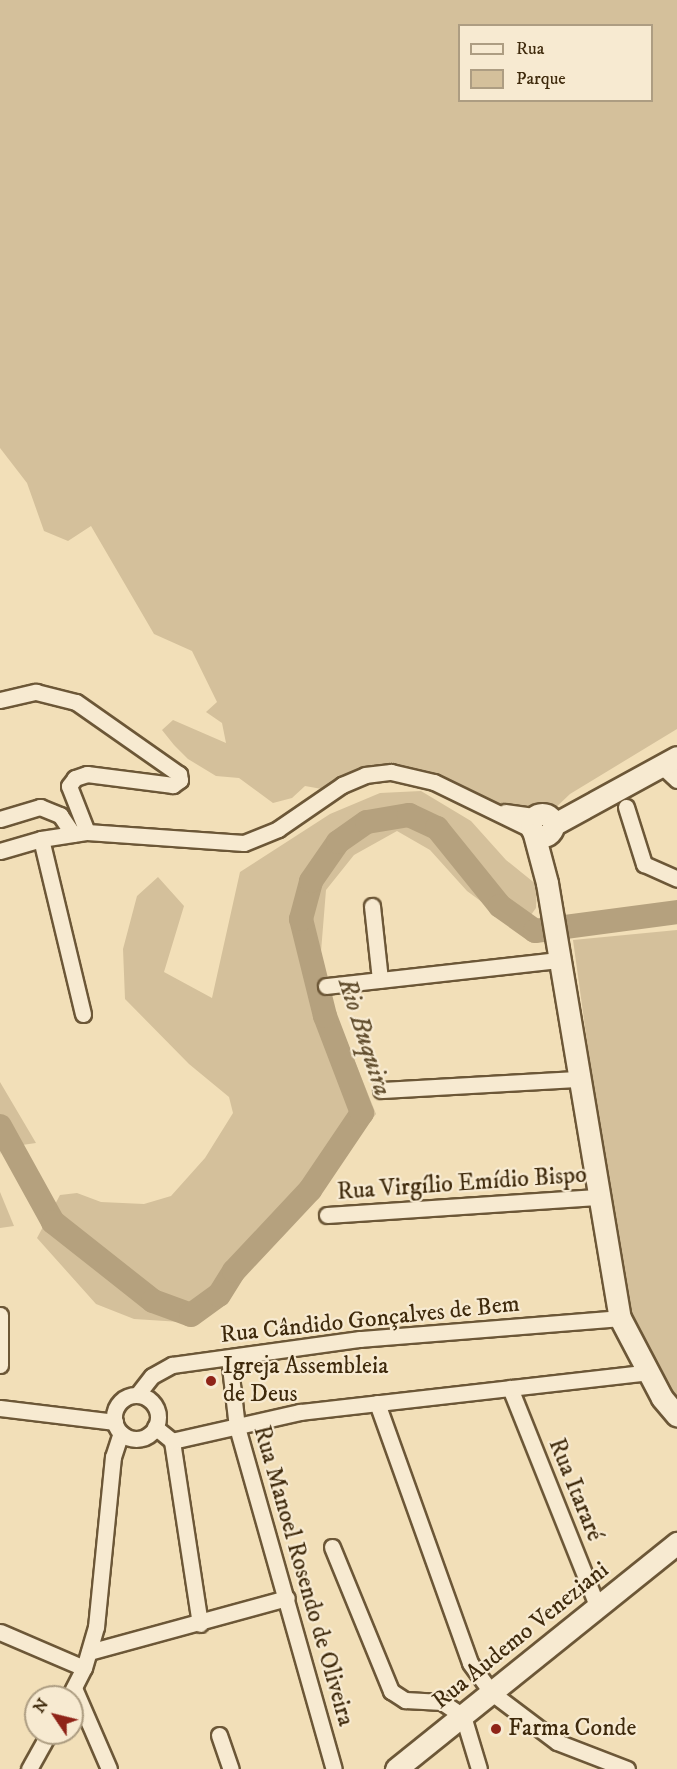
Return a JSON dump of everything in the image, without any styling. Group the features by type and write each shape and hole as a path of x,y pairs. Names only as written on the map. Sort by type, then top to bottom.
{"main road":[{"path":"672,768 541,825 542,862 556,953 620,1318 677,1432"},
{"path":"662,1398 677,1416"},
{"name":"Rua Audemo Veneziani","path":"396,1769 677,1543"}],"street":[{"path":"0,700 36,692 76,702 179,774 180,780 173,785 87,774 75,777 69,786 80,833"},
{"path":"0,851 41,839 80,833 244,843 278,829 342,785 365,775 391,772 422,777 490,810 541,825"},
{"path":"0,819 40,807 60,815 80,833"},
{"path":"627,807 641,860 677,879"},
{"path":"41,839 83,1014"},
{"path":"372,906 380,980"},
{"path":"326,986 556,953"},
{"path":"381,1090 578,1079"},
{"name":"Rua Virgílio Emídio Bispo","path":"327,1215 600,1197"},
{"path":"0,1315 0,1365"},
{"name":"Rua Cândido Gonçalves de Bem","path":"137,1395 152,1376 172,1365 360,1339 620,1318"},
{"name":"Rua Manoel Rosendo de Oliveira","path":"229,1358 237,1427 334,1769"},
{"path":"172,1442 300,1412 649,1372"},
{"name":"Rua Itararé","path":"510,1388 598,1608"},
{"path":"76,1685 84,1668 96,1627 119,1403 137,1395 155,1406 155,1427 172,1442 200,1624"},
{"path":"377,1402 470,1663 492,1693 557,1742 627,1769"},
{"path":"0,1408 118,1428 139,1439 155,1427"},
{"path":"332,1547 391,1691 405,1700 442,1702 463,1716 479,1769"},
{"path":"89,1652 200,1624 287,1598"},
{"path":"0,1632 84,1668"},
{"path":"84,1718 109,1769"},
{"path":"219,1735 231,1769"},
{"path":"29,1769 42,1745"}],"green space":[{"path":"0,0 677,0 677,729 570,794 549,814 535,816 490,810 434,782 365,775 333,791 305,786 292,798 273,803 239,778 216,776 188,759 162,730 173,720 226,743 222,723 206,712 217,702 192,651 154,634 91,526 68,541 44,531 27,483 0,448"},
{"path":"421,791 471,821 506,860 537,885 536,908 520,930 467,891 430,850 397,831 354,855 326,890 320,964 328,994 376,1114 308,1201 218,1304 181,1322 134,1319 96,1304 37,1238 60,1195 77,1193 101,1202 144,1204 171,1196 205,1158 233,1113 229,1097 189,1064 125,999 123,949 137,896 158,877 184,906 164,972 212,998 240,872 330,814 380,793"},
{"path":"677,930 677,1400 668,1394 625,1316 573,940"},
{"path":"0,1082 36,1143 1,1148 0,1155"},
{"path":"0,1192 14,1226 0,1228"}],"waterway":[{"name":"Rio Buquira","path":"0,1126 53,1222 153,1301 191,1315 219,1295 234,1271 310,1190 362,1113 325,1016 301,919 311,881 338,842 367,822 409,815 437,828 500,906 535,931 677,912"}],"place":[{"name":"Igreja Assembleia de Deus","path":"211,1381"},
{"name":"Farma Conde","path":"496,1729"}]}
